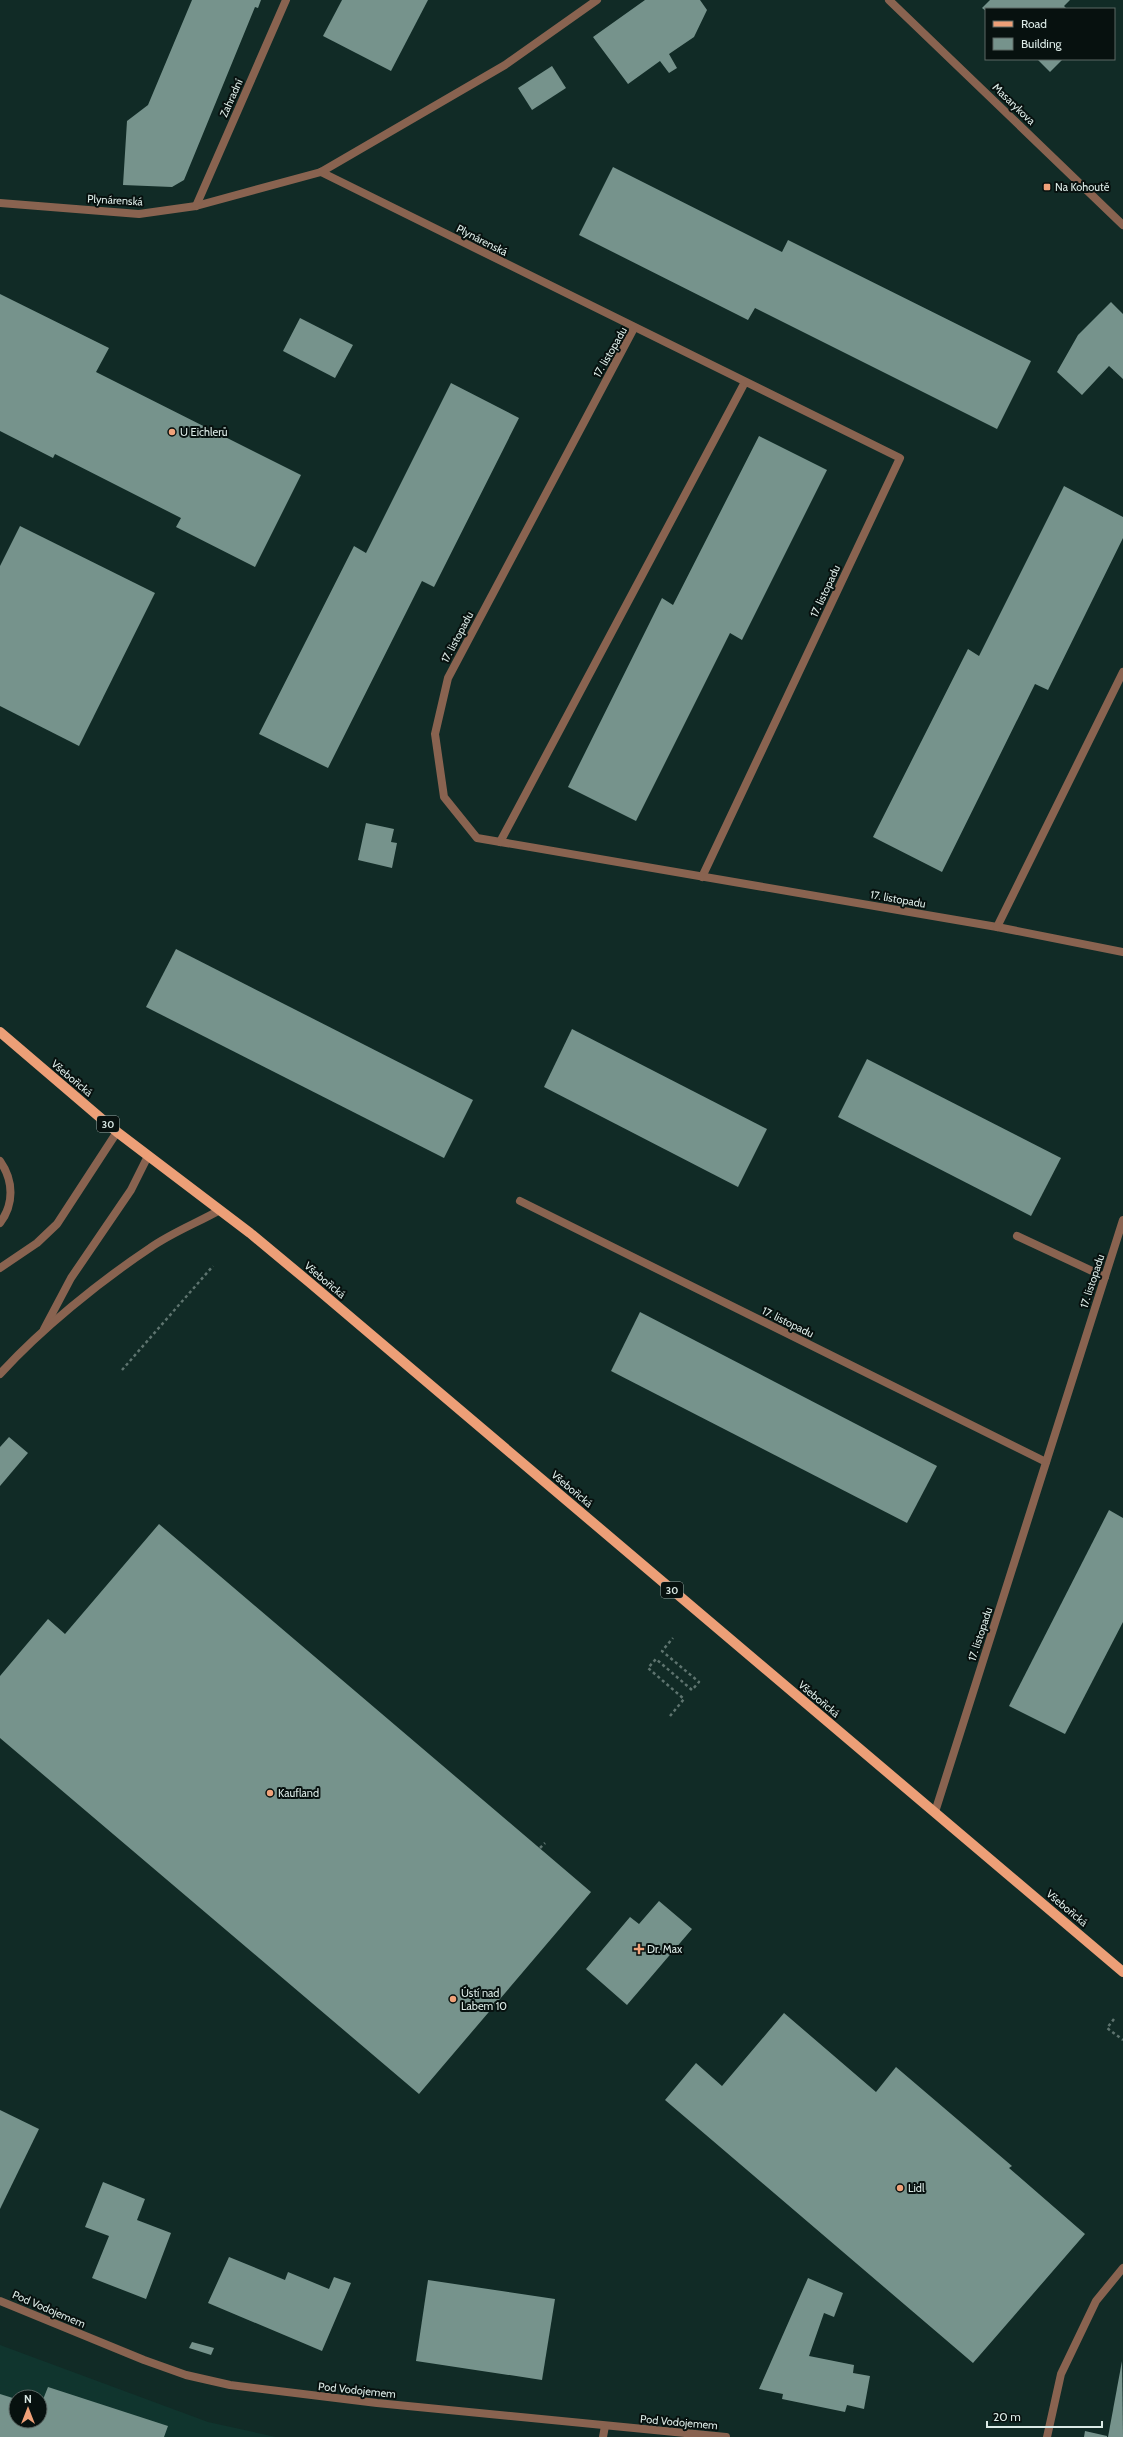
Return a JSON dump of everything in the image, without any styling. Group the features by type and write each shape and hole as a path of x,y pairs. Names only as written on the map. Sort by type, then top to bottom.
{"main road":[{"name":"Všebořická","path":"0,1032 117,1132 220,1210 315,1287 1123,1972"}],"street":[{"name":"Zahradní","path":"196,206 286,0"},
{"name":"Plynárenská","path":"0,203 140,214 196,206 321,172 505,65 597,0"},
{"name":"Masarykova","path":"889,0 1123,225"},
{"name":"Plynárenská","path":"321,172 634,328"},
{"name":"17. listopadu","path":"702,877 900,458 634,328 448,678 435,734 444,797 477,838 702,877 997,927 1123,952"},
{"path":"500,842 745,382"},
{"path":"997,927 1123,672"},
{"path":"0,1268 37,1243 56,1224 117,1132"},
{"path":"42,1333 71,1278 131,1190 148,1156"},
{"path":"0,1161 6,1169 11,1184 11,1200 0,1223"},
{"name":"17. listopadu","path":"520,1201 1046,1462"},
{"path":"0,1374 42,1333 113,1274 150,1247 220,1210"},
{"name":"17. listopadu","path":"935,1812 1123,1220"},
{"path":"1017,1236 1105,1277"},
{"path":"1047,2437 1061,2374 1096,2301 1123,2268"},
{"name":"Pod Vodojemem","path":"0,2301 144,2360 186,2375 230,2385 377,2403 726,2437"},
{"path":"603,2437 605,2426"}],"path":[{"path":"122,1370 213,1266"},
{"path":"670,1716 684,1699 648,1668 656,1659 692,1690 699,1682 662,1651 673,1638"},
{"path":"540,1848 545,1842"},
{"path":"1114,2019 1107,2028 1123,2040"}],"shaded area":[{"path":"0,2345 208,2422 276,2437 0,2437"}],"building":[{"path":"192,0 261,0 258,8 255,7 184,180 172,187 123,185 127,121 148,105"},
{"path":"342,0 428,0 391,71 323,36"},
{"path":"645,0 700,0 707,10 694,37 669,54 677,68 669,73 660,61 628,84 593,37"},
{"path":"990,0 1070,0 1064,6 1066,8 985,8 985,10 982,8"},
{"path":"1038,60 1062,60 1050,72"},
{"path":"552,66 566,88 532,110 518,88"},
{"path":"613,167 782,252 788,240 1031,361 997,429 755,308 748,320 579,235"},
{"path":"0,294 109,348 96,372 301,475 255,567 176,527 181,518 55,454 53,458 0,431"},
{"path":"1111,302 1123,314 1123,379 1109,366 1082,395 1057,372 1078,335"},
{"path":"300,318 353,345 335,378 283,351"},
{"path":"451,383 519,418 434,587 422,581 328,768 259,734 354,546 366,553"},
{"path":"759,436 827,470 742,640 730,633 636,821 568,787 662,598 673,605"},
{"path":"1064,486 1123,517 1123,538 1048,690 1035,684 942,872 873,837 968,649 979,656"},
{"path":"20,526 155,593 79,746 0,706 0,566"},
{"path":"366,823 394,829 391,842 397,843 392,868 358,860"},
{"path":"176,949 473,1100 444,1158 146,1007"},
{"path":"572,1029 767,1129 738,1187 544,1087"},
{"path":"867,1059 1061,1158 1031,1216 838,1117"},
{"path":"640,1312 937,1466 907,1523 611,1371"},
{"path":"9,1437 28,1453 0,1486 0,1447"},
{"path":"1109,1510 1123,1518 1123,1622 1065,1734 1009,1706"},
{"name":"Kaufland","path":"159,1524 591,1892 419,2094 0,1738 0,1676 48,1619 65,1634"},
{"name":"Dr. Max","path":"659,1901 692,1929 627,2005 586,1969 630,1917 639,1924"},
{"name":"Lidl","path":"784,2013 876,2092 896,2067 1012,2166 1009,2168 1085,2234 973,2363 665,2100 696,2063 722,2086"},
{"path":"0,2110 39,2129 0,2209"},
{"path":"103,2182 145,2199 137,2220 171,2233 146,2299 92,2278 109,2236 85,2227"},
{"path":"229,2257 285,2280 288,2272 329,2289 334,2277 351,2283 322,2351 208,2303"},
{"path":"808,2278 843,2293 834,2317 824,2313 809,2356 854,2365 853,2373 870,2376 864,2409 847,2405 845,2412 782,2399 783,2394 759,2389"},
{"path":"428,2280 555,2299 542,2380 416,2361"},
{"path":"192,2342 214,2348 211,2355 189,2348"},
{"path":"1122,2361 1123,2437 1108,2437"},
{"path":"48,2387 168,2426 164,2437 0,2437 0,2394 8,2396 8,2429 48,2429"},
{"path":"1085,2431 1107,2436 1107,2437 1084,2437"}],"place":[{"name":"Na Kohoutě","path":"1047,187"},
{"name":"U Eichlerů","path":"172,432"},
{"name":"Kaufland","path":"270,1793"},
{"name":"Dr. Max","path":"639,1949"},
{"name":"Ústí nad Labem 10","path":"453,1999"},
{"name":"Lidl","path":"900,2188"}]}
